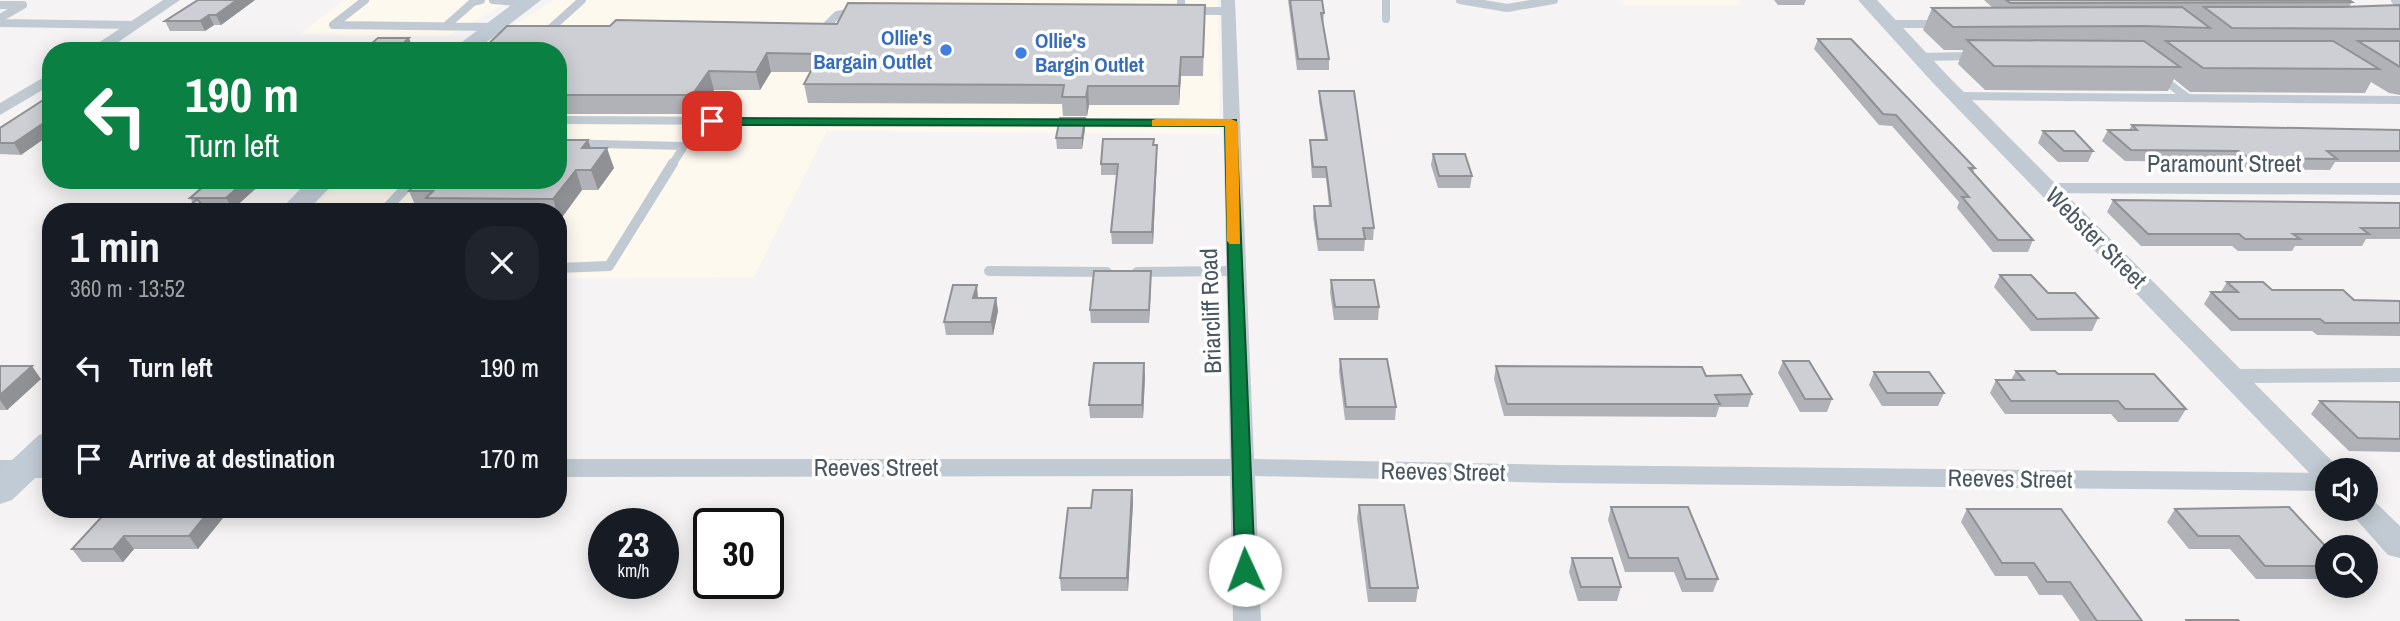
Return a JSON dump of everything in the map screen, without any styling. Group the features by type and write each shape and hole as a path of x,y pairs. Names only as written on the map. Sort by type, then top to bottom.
{"main road":[{"path":"472,42 529,1"},
{"path":"300,203 315,189"},
{"path":"18,475 42,452"}],"street":[{"path":"108,42 173,0"},
{"name":"Webster Street","path":"1867,0 1919,57 2315,460"},
{"name":"Briarcliff Road","path":"1228,5 1247,621"},
{"path":"0,110 42,84"},
{"name":"Paramount Street","path":"2048,189 2400,189"},
{"path":"2232,376 2400,375"},
{"name":"Reeves Street","path":"567,468 1241,467 1558,474 2315,482"},
{"path":"2375,521 2400,546"}],"lane":[{"path":"0,21 32,0"},
{"path":"365,0 333,25 515,27"},
{"path":"446,26 473,2 481,0"},
{"path":"493,0 529,1"},
{"path":"551,28 582,0"},
{"path":"1181,0 1181,11"},
{"path":"1386,0 1387,19"},
{"path":"1460,0 1477,6 1528,7 1553,0"},
{"path":"2395,0 2400,8"},
{"path":"0,5 23,5"},
{"path":"1168,11 1228,5"},
{"path":"810,30 822,30 831,17 844,11 868,11"},
{"path":"0,21 134,25"},
{"path":"1889,24 1947,23"},
{"path":"540,27 565,28"},
{"path":"1919,57 1986,56"},
{"path":"2155,73 2188,98"},
{"path":"2365,86 2387,100"},
{"path":"1957,96 2400,100"},
{"path":"567,120 1231,122"},
{"path":"567,143 684,146 608,266 567,268"},
{"path":"391,203 405,189"},
{"path":"989,271 1236,271"}],"shaded area":[{"path":"344,0 511,0 448,36 300,34"},
{"path":"554,0 1218,0 1220,134 827,131 754,277 567,278 567,203 318,203 332,189 567,189 567,42 489,42"},
{"path":"1622,0 1738,0 1743,5 1625,5"}],"building":[{"path":"198,0 237,0 216,15 209,15 200,21 165,21"},
{"path":"1290,0 1322,0 1324,13 1321,13 1329,59 1298,59"},
{"path":"2006,0 2349,0 2352,2 2010,3"},
{"path":"848,3 1205,5 1203,57 1181,57 1179,86 1088,86 1086,97 1062,97 1064,85 804,84 820,54 767,53 756,72 709,71 692,95 567,95 567,42 490,42 507,26 610,26 616,20 837,24"},
{"path":"2400,5 2400,29 2232,28 2204,7 2343,7"},
{"path":"2182,7 2210,28 1953,27 1932,8"},
{"path":"378,38 409,38 405,42 373,42"},
{"path":"1818,39 1851,39 1975,168 1969,168 2033,240 1998,240 1962,197 1969,197 1896,115 1883,114"},
{"path":"1967,40 2144,41 2180,67 1994,66"},
{"path":"2166,41 2333,41 2379,69 2203,68"},
{"path":"2358,41 2400,41 2400,67"},
{"path":"1319,91 1354,91 1374,228 1363,228 1365,239 1318,239 1314,206 1331,206 1326,167 1313,167 1310,140 1327,140"},
{"path":"42,101 42,124 14,143 0,143 0,128"},
{"path":"1060,118 1085,118 1082,138 1056,138"},
{"path":"2132,125 2400,130 2400,151 2327,151 2337,159 2248,158 2239,151 2131,150 2108,130 2137,130"},
{"path":"2043,131 2074,131 2093,151 2064,151"},
{"path":"1103,139 1154,139 1153,145 1157,145 1152,232 1111,232 1118,164 1101,164"},
{"path":"567,140 588,140 582,148 607,148 591,170 576,170 567,181"},
{"path":"1433,154 1465,154 1472,176 1439,176"},
{"path":"200,189 236,189 226,198 190,198"},
{"path":"561,189 553,199 426,198 433,191 409,191"},
{"path":"2113,200 2400,203 2400,228 2361,228 2369,234 2293,234 2300,239 2245,239 2239,234 2148,234"},
{"path":"1094,271 1151,271 1149,310 1090,310"},
{"path":"2000,275 2031,275 2048,293 2075,293 2098,318 2037,319"},
{"path":"1331,280 1374,280 1379,307 1335,307"},
{"path":"2227,282 2263,282 2272,290 2343,290 2354,300 2400,301 2400,323 2239,319 2211,292 2238,292"},
{"path":"953,285 977,285 973,298 996,298 991,322 944,322"},
{"path":"1340,359 1387,359 1396,407 1346,407"},
{"path":"1783,361 1809,361 1832,399 1805,399"},
{"path":"1094,363 1144,363 1142,405 1089,405"},
{"path":"0,366 32,366 0,395"},
{"path":"1496,366 1702,367 1706,376 1741,375 1752,394 1715,395 1720,404 1507,404"},
{"path":"2016,371 2154,374 2186,409 2125,409 2118,401 2011,401 1996,380 2024,380"},
{"path":"1874,372 1929,372 1944,393 1887,393"},
{"path":"2320,401 2400,402 2400,439 2358,438"},
{"path":"1093,490 1132,490 1127,578 1060,578 1068,508 1091,508"},
{"path":"1359,505 1404,505 1418,588 1370,588"},
{"path":"1611,507 1688,507 1718,579 1686,579 1678,558 1629,558"},
{"path":"2289,507 2315,535 2315,566 2265,566 2239,536 2198,536 2175,509"},
{"path":"1967,509 2061,509 2142,621 2097,621 2070,582 2047,582 2034,563 2002,563"},
{"path":"101,518 204,518 189,536 124,536 113,549 72,549"},
{"path":"1572,558 1612,558 1621,587 1581,587"},
{"path":"2238,620 2239,621 2186,621"}],"slow traffic":[{"path":"1156,123 1231,122 1235,241"}],"place":[{"name":"Ollie's Bargain Outlet","path":"946,50"},
{"name":"Ollie's Bargin Outlet","path":"1021,53"}],"route":[{"path":"712,121 909,124 1231,122 1245,570"}]}
